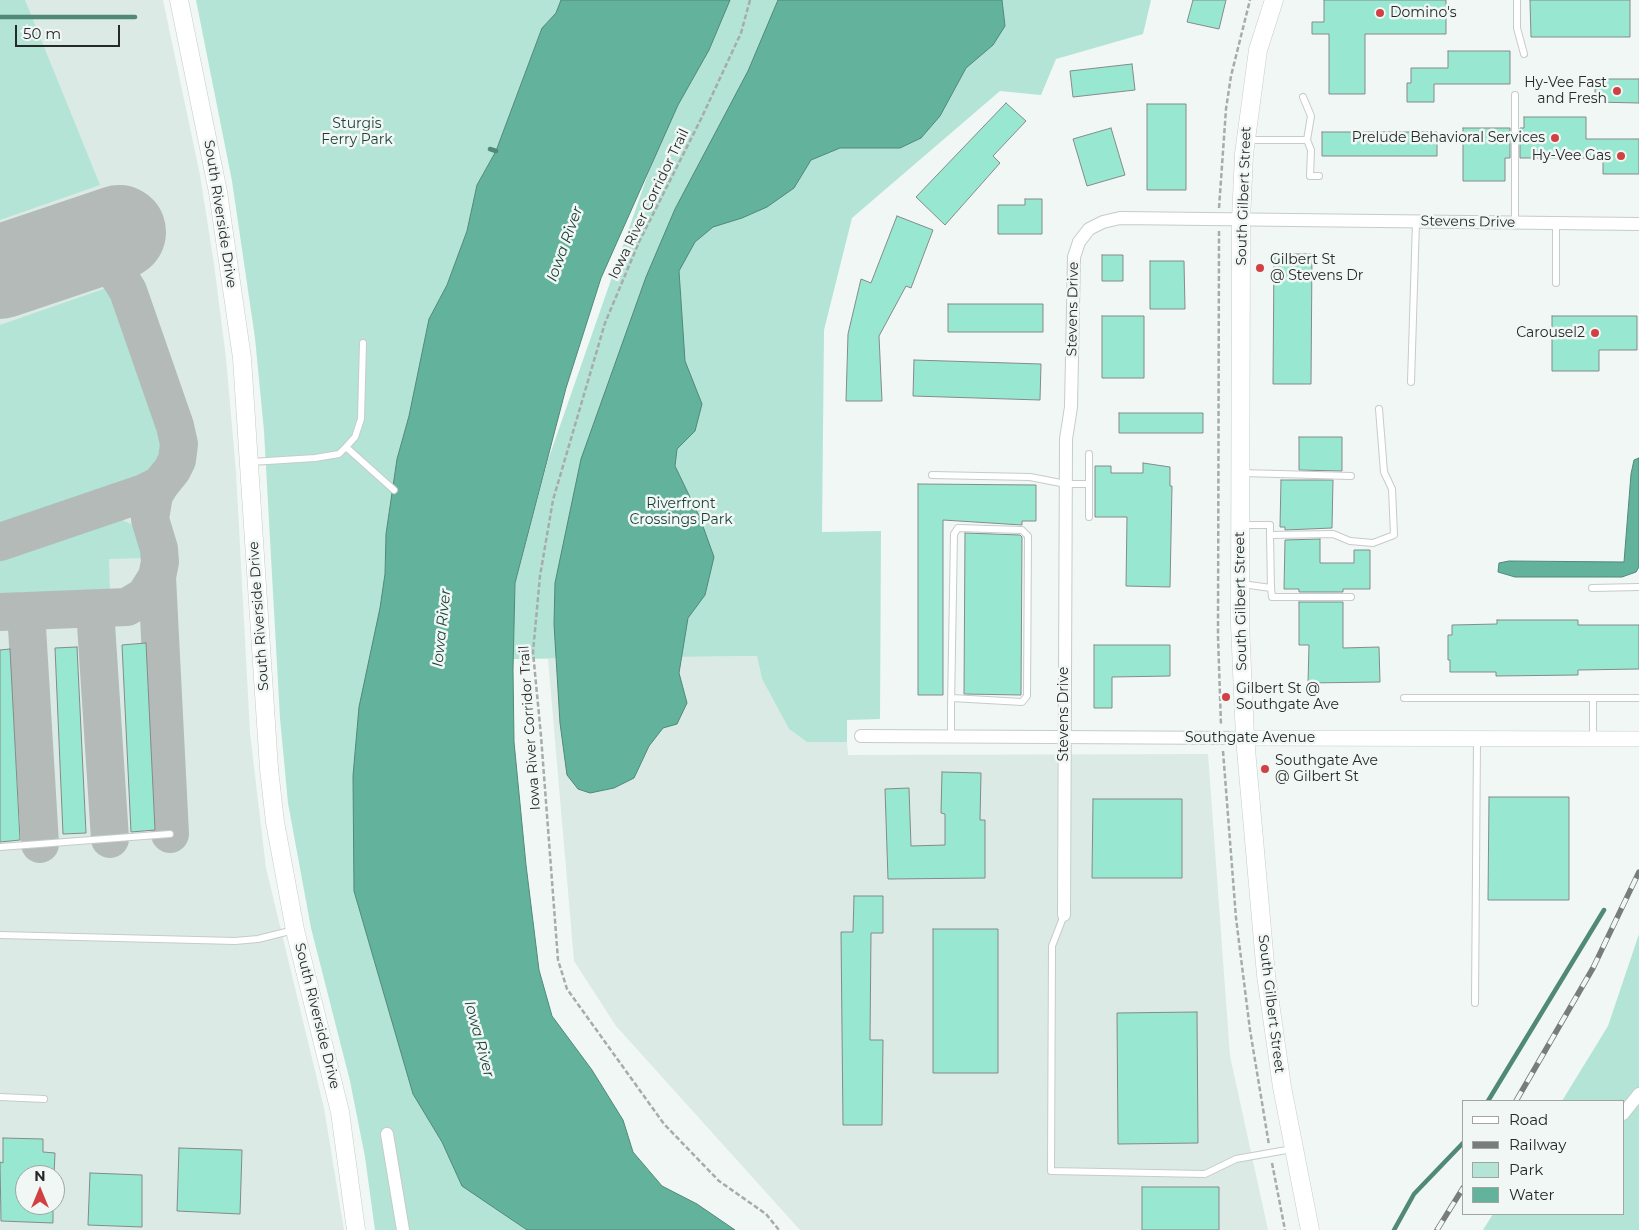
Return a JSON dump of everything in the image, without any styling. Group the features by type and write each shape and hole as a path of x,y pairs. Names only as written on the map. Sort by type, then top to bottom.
{"main road":[{"name":"South Riverside Drive","path":"179,0 220,201 242,358 269,769 275,822 295,930 340,1112 356,1230"},
{"name":"South Gilbert Street","path":"1274,0 1258,50 1245,140 1241,220 1240,584 1245,738 1266,975 1282,1087 1310,1230"}],"street":[{"name":"Stevens Drive","path":"1064,915 1063,736 1066,439 1071,408 1074,257 1079,242 1090,229 1103,222 1120,218 1639,224"},
{"name":"Southgate Avenue","path":"861,736 1639,739"},
{"path":"1624,1113 1639,1094"},
{"path":"387,1134 403,1230"}],"lane":[{"path":"1517,0 1517,28 1524,54"},
{"path":"1515,95 1515,223"},
{"path":"1303,97 1311,116 1307,140 1311,150 1310,176 1319,176"},
{"path":"1245,140 1307,140"},
{"path":"1411,382 1416,222"},
{"path":"1556,223 1556,283"},
{"path":"250,462 315,458 339,454 355,437 361,419 363,343"},
{"path":"1270,535 1333,534 1350,541 1373,543 1394,536 1392,489 1384,472 1379,409"},
{"path":"346,446 394,490"},
{"path":"1089,454 1090,517"},
{"path":"1240,473 1351,476"},
{"path":"932,475 1030,477 1066,484 1089,484"},
{"path":"1240,525 1270,525 1272,597 1351,598"},
{"path":"951,736 954,534 958,528 1022,530 1028,536 1027,696 1022,702 952,698"},
{"path":"1240,584 1271,588"},
{"path":"1592,588 1639,587"},
{"path":"1404,698 1639,698"},
{"path":"1593,698 1593,739"},
{"path":"1475,1003 1477,739"},
{"path":"0,847 170,834"},
{"path":"1064,915 1052,946 1051,1171 1205,1174 1236,1159 1294,1148"},
{"path":"0,935 235,941 258,939 295,930"},
{"path":"0,1097 44,1099"}],"path":[{"name":"Iowa River Corridor Trail","path":"750,0 737,42 701,119 639,242 605,323 553,500 540,576 533,652 558,960 567,989 664,1124 719,1181 766,1214 779,1230"}],"shaded area":[{"path":"0,0 163,0 200,175 226,358 236,472 250,733 266,868 324,1108 344,1230 0,1230"},
{"path":"757,656 762,679 789,729 807,742 847,742 848,755 1208,754 1230,1056 1268,1230 800,1230 616,1026 574,961 548,659"}],"green space":[{"path":"0,0 25,0 100,185 0,220"},
{"name":"Sturgis Ferry Park","path":"196,0 561,0 556,13 542,28 496,151 477,185 467,231 447,285 429,319 409,416 397,459 386,534 385,574 354,891 413,1094 442,1142 462,1185 526,1230 375,1230 365,1157 350,1081 311,928 288,803 280,718 264,431 255,338 232,181"},
{"name":"Riverfront Crossings Park","path":"717,0 1151,0 1143,34 1056,59 1041,95 1000,91 852,218 824,330 822,532 881,531 880,719 847,720 847,742 807,742 789,729 762,679 757,656 513,659 515,584 548,460 648,174"},
{"path":"109,287 115,292 120,302 152,397 164,452 149,474 116,488 114,492 0,531 0,325"},
{"path":"106,518 120,519 135,526 144,541 148,558 109,559 110,597 0,601 0,555"},
{"path":"1639,934 1639,1230 1483,1230 1492,1215 1624,1215 1624,1100 1563,1100 1608,1026"}],"water":[{"name":"Iowa River","path":"561,0 730,0 709,50 678,105 601,278 566,388 515,583 513,670 514,742 526,865 539,970 552,1016 592,1070 623,1120 633,1152 662,1186 697,1204 735,1230 527,1230 462,1186 442,1142 413,1094 354,891 353,776 359,707 380,608 385,574 386,534 397,459 409,416 429,319 447,285 467,231 477,185 496,151 542,28 556,13"},
{"path":"778,0 1002,0 1005,26 993,45 966,68 940,116 921,138 900,148 840,148 811,160 794,188 767,207 742,218 713,227 695,242 679,271 685,361 702,404 695,431 677,449 675,466 700,518 714,557 705,595 688,618 679,673 687,703 677,724 663,728 649,746 634,778 614,788 590,793 578,789 567,775 560,723 554,624 555,583 581,459 646,277 675,209 748,71"},
{"path":"1639,458 1639,567 1636,572 1622,577 1515,577 1498,572 1499,563 1509,561 1624,562 1631,474 1634,460"}],"building":[{"path":"1193,0 1226,0 1219,29 1187,22"},
{"path":"1324,0 1446,0 1446,34 1365,34 1365,94 1329,94 1329,34 1312,34 1312,22 1324,22"},
{"path":"1530,0 1630,0 1630,37 1531,37"},
{"path":"1448,51 1510,51 1510,84 1434,84 1434,102 1407,102 1407,83 1411,83 1411,68 1448,68"},
{"path":"1132,64 1135,90 1073,97 1070,71"},
{"name":"Hy-Vee Fast and Fresh","path":"1595,79 1639,79 1639,103 1595,102"},
{"path":"1006,103 1026,121 993,156 1000,163 945,225 916,197"},
{"path":"1147,104 1186,104 1186,190 1147,190"},
{"path":"1524,117 1586,117 1586,139 1639,139 1639,174 1603,174 1603,158 1520,158 1520,128 1524,128"},
{"path":"1111,128 1125,175 1087,186 1073,139"},
{"path":"1463,128 1510,128 1510,158 1505,158 1505,181 1463,181"},
{"path":"1322,132 1437,132 1437,156 1322,156"},
{"path":"1025,199 1042,199 1042,234 998,234 998,205 1025,205"},
{"path":"897,216 933,230 911,288 906,286 879,336 882,401 846,401 848,334 861,279 871,283"},
{"path":"1274,254 1312,254 1311,384 1273,384"},
{"path":"1102,255 1123,255 1123,281 1102,281"},
{"path":"1150,261 1184,261 1185,309 1150,309"},
{"path":"948,304 1043,304 1043,332 948,332"},
{"path":"1102,316 1144,316 1144,378 1102,378"},
{"name":"Carousel2","path":"1552,316 1637,316 1637,350 1599,350 1599,371 1552,371"},
{"path":"914,360 1041,364 1040,400 913,396"},
{"path":"1119,413 1203,413 1203,433 1119,433"},
{"path":"1299,437 1342,437 1342,471 1299,470"},
{"path":"1143,463 1170,467 1170,486 1172,486 1170,587 1126,586 1127,517 1095,517 1095,466 1111,466 1111,473 1143,473"},
{"path":"1281,480 1333,480 1332,528 1285,530 1285,527 1280,527"},
{"path":"918,484 1036,485 1036,521 1022,521 1022,525 943,520 943,695 918,695"},
{"path":"965,533 1020,535 1022,537 1021,695 964,694"},
{"path":"1320,539 1320,563 1354,563 1354,550 1370,550 1370,589 1343,589 1343,592 1299,592 1299,589 1284,589 1285,540"},
{"path":"1299,602 1343,602 1343,648 1379,647 1380,682 1308,683 1309,645 1299,645"},
{"path":"1497,620 1578,620 1578,625 1639,625 1639,669 1578,670 1578,675 1496,676 1496,672 1450,672 1448,635 1452,635 1452,625 1497,624"},
{"path":"146,643 155,830 131,832 122,645"},
{"path":"1094,645 1170,645 1170,676 1112,677 1112,708 1094,708"},
{"path":"77,647 86,833 63,834 55,648"},
{"path":"10,649 20,840 0,842 0,650"},
{"path":"942,772 981,773 980,820 985,820 985,878 888,879 885,789 909,788 911,846 945,845 945,814 941,813"},
{"path":"1489,797 1569,797 1569,900 1488,900"},
{"path":"1093,799 1182,799 1182,878 1092,878"},
{"path":"854,896 883,896 883,933 871,933 870,1040 883,1040 882,1125 843,1125 841,932 853,932"},
{"path":"933,929 998,929 998,1073 933,1073"},
{"path":"1197,1012 1198,1143 1118,1144 1117,1013"},
{"path":"3,1138 43,1139 43,1152 55,1153 54,1165 15,1165 15,1215 53,1215 53,1223 1,1221 0,1162 3,1163"},
{"path":"179,1148 242,1150 240,1214 177,1211"},
{"path":"90,1173 142,1175 142,1227 88,1225"},
{"path":"1142,1187 1219,1187 1219,1230 1142,1230"}],"waterway":[{"path":"0,17 135,17"},
{"path":"490,149 496,151"},
{"path":"1489,1100 1604,910"},
{"path":"1394,1230 1414,1194 1462,1144"}],"taxiway":[{"path":"0,542 144,493 160,485 177,460 179,444 175,426 128,291 115,271 100,260 78,251 56,253"},
{"path":"0,612 127,607 145,596 157,577 160,562 159,549 150,519 154,495 160,485"},
{"path":"157,577 170,834"},
{"path":"95,609 110,839"},
{"path":"26,611 40,844"}],"runway":[{"path":"0,272 119,232"}],"railway":[{"path":"1517,1100 1593,968 1639,872"},
{"path":"1437,1230 1462,1190"}],"place":[{"name":"Domino's","path":"1380,13"},
{"name":"Hy-Vee Fast and Fresh","path":"1617,91"},
{"name":"Prelude Behavioral Services","path":"1555,138"},
{"name":"Hy-Vee Gas","path":"1621,156"},
{"name":"Gilbert St @ Stevens Dr","path":"1260,268"},
{"name":"Carousel2","path":"1595,333"},
{"name":"Gilbert St @ Southgate Ave","path":"1226,697"},
{"name":"Southgate Ave @ Gilbert St","path":"1265,769"}]}
